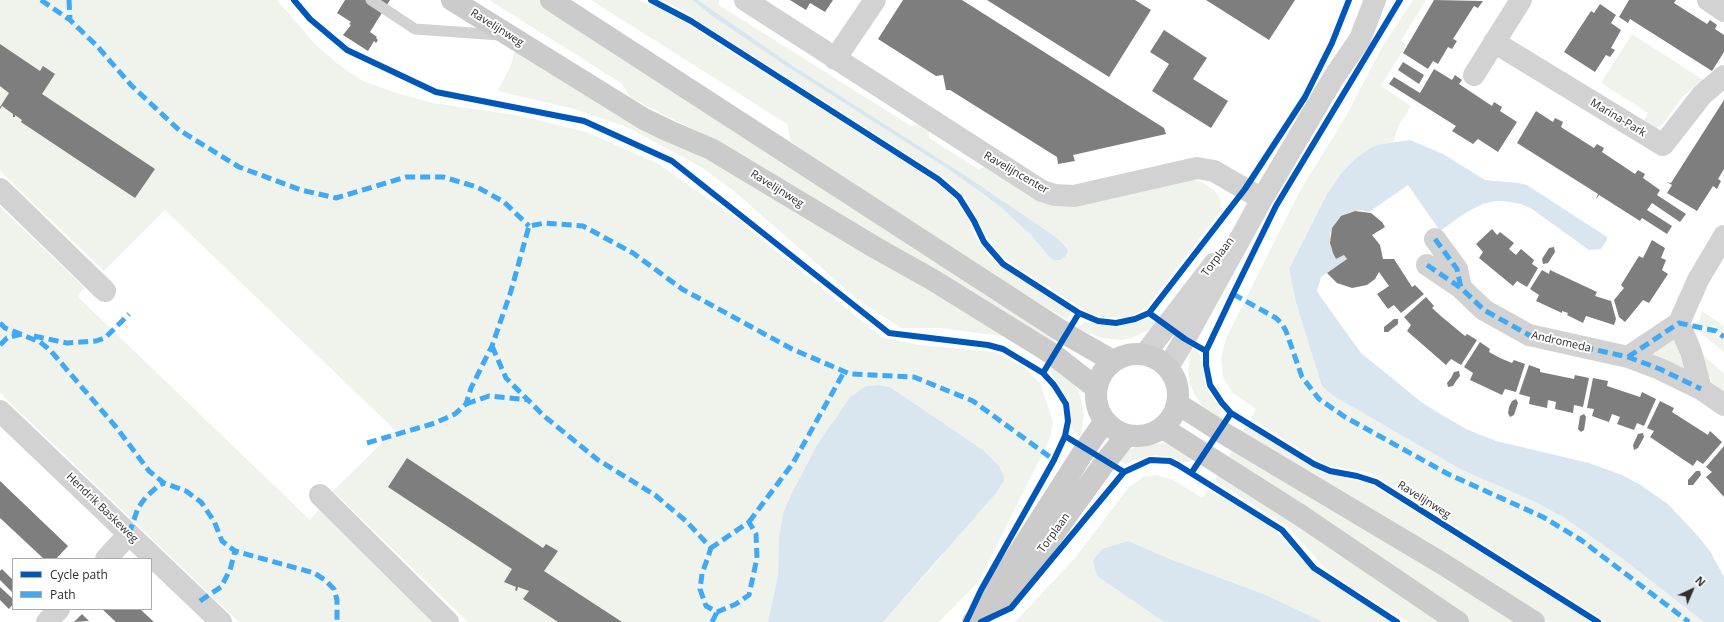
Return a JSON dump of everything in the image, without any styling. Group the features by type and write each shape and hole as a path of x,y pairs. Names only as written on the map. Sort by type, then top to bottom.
{"main road":[{"name":"Ravelijnweg","path":"452,0 644,119 669,132 711,149 870,245 933,280 1054,355 1096,388"},
{"path":"551,0 1066,334 1113,361"},
{"path":"1134,353 1145,354 1158,358 1174,375 1178,384 1178,404 1172,417 1163,428 1152,434 1140,436 1127,435 1119,432 1105,421 1099,411 1096,400 1096,388 1105,368 1113,361 1134,353"},
{"path":"1178,404 1220,431 1443,564 1534,622"},
{"name":"Torplaan","path":"969,622 1001,581 1086,448 1105,421"},
{"path":"1163,428 1300,515 1458,622"},
{"name":"Torplaan","path":"973,622 1013,590 1106,461 1127,435"}],"street":[{"name":"Ravelijncenter","path":"745,0 1042,191 1055,195 1074,196 1197,168 1214,171 1262,199"},
{"path":"835,59 875,0"},
{"name":"Torplaan","path":"1334,77 1360,0"},
{"name":"Torplaan","path":"1168,367 1186,339 1262,199 1334,77 1360,39 1375,0"},
{"path":"1474,75 1521,0"},
{"path":"1708,0 1724,11"},
{"name":"Marina-Park","path":"1494,42 1663,145 1702,95 1724,76"},
{"path":"0,189 105,291"},
{"name":"Torplaan","path":"1145,354 1262,199"},
{"path":"1628,357 1679,323 1698,280 1724,236"},
{"path":"1435,239 1457,269 1461,288"},
{"name":"Andromeda","path":"1428,265 1461,288 1484,310 1529,335 1628,357 1660,369 1701,389 1724,405"},
{"path":"1679,323 1691,352 1701,389"},
{"name":"Hendrik Baskeweg","path":"0,411 222,622"},
{"path":"320,495 448,622"},
{"path":"107,558 129,534"},
{"path":"47,622 59,610"}],"lane":[{"path":"372,0 415,29 507,35"}],"shaded area":[{"path":"0,0 277,0 316,45 338,64 363,81 397,93 433,103 521,116 586,132 657,163 736,218 881,337 918,345 995,352 1022,366 1040,383 1053,421 1050,439 979,581 939,622 883,622 941,557 999,466 983,450 890,387 878,385 866,386 850,397 817,445 784,510 779,536 778,575 768,622 468,622 338,496 332,492 395,430 165,210 104,271 0,171"},
{"path":"489,0 543,0 1057,336 1051,345 703,134 631,98 621,83"},
{"path":"591,0 638,0 657,7 674,16 930,178 952,196 967,217 975,236 987,254 999,265 1071,312 1067,320 980,267 791,142 787,124"},
{"path":"663,0 692,0 712,16 789,68 948,169 1004,210 1031,235 1049,257 1054,260 1060,260 1065,257 1006,204 963,174 790,64 698,0 719,0 719,5 911,126 919,124 929,130 929,138 978,169 986,167 1034,197 1190,179 1202,182 1215,191 1221,201 1220,212 1149,304 1138,313 1128,317 1103,318 1089,313 1011,263 1000,254 985,234 967,200 956,187 943,177 688,14"},
{"path":"692,0 698,0 790,64 963,174 1057,238 1068,251 1065,257 1060,260 1054,260 1049,257 1031,235 1004,210 987,197 948,169 789,68 712,16"},
{"path":"1413,0 1426,0 1401,41 1406,45 1381,86 1411,106 1399,125 1393,142 1372,147 1355,159 1342,172 1327,194 1289,269 1296,303 1322,386 1335,397 1462,470 1533,501 1563,517 1619,556 1704,622 1607,622 1371,473 1324,465 1251,418 1256,409 1233,393 1223,378 1221,359 1226,338 1301,189 1345,118 1382,47"},
{"path":"1632,34 1705,81 1698,84 1683,96 1662,125 1655,129 1642,124 1648,113 1601,83"},
{"path":"515,50 901,271 1009,337 939,328 901,328 857,299 734,191 701,167 627,127 574,109 498,91 511,65"},
{"path":"1410,140 1443,154 1485,180 1527,185 1607,237 1607,240 1601,249 1589,250 1532,209 1521,204 1503,201 1483,204 1465,213 1440,231 1408,185 1369,212 1361,210 1350,212 1338,219 1330,233 1331,248 1336,259 1344,255 1347,259 1321,277 1317,291 1320,296 1361,353 1420,401 1437,412 1466,429 1496,441 1589,463 1622,475 1639,484 1668,504 1710,551 1724,577 1724,622 1704,622 1619,556 1563,517 1533,501 1462,470 1335,397 1322,386 1296,303 1289,269 1327,194 1342,172 1355,159 1372,147"},
{"path":"0,207 85,288 77,296 310,520 320,508 440,622 239,622 0,393"},
{"path":"1702,311 1724,326 1724,335 1715,330 1693,324 1699,322"},
{"path":"1147,319 1156,323 1152,328 1132,338 1121,340 1101,338 1077,328 1085,322 1117,327"},
{"path":"1697,330 1711,332 1724,340 1724,352"},
{"path":"1675,337 1681,359 1686,370 1649,356"},
{"path":"1695,345 1707,359 1724,373 1724,394 1713,383 1703,368"},
{"path":"1191,348 1197,351 1201,357 1205,383 1208,391 1221,409 1220,418 1208,414 1194,394 1188,371"},
{"path":"1051,367 1072,381 1079,392 1084,414 1081,436 1071,427 1069,401 1065,392 1053,377"},
{"path":"878,385 890,387 983,450 999,466 1004,480 996,493 883,622 768,622 778,575 779,536 784,510 817,445 850,397 866,386"},
{"path":"1246,426 1324,473 1366,482 1377,488 1592,622 1549,622 1240,435"},
{"path":"1161,443 1173,445 1194,459 1188,462 1183,462 1174,458 1155,455 1136,459 1126,464 1116,460 1125,452 1136,447"},
{"path":"1234,447 1523,622 1469,622 1228,457"},
{"path":"1218,472 1445,622 1408,622 1346,584 1324,567 1288,527 1215,481"},
{"path":"1157,475 1174,480 1202,498 1208,490 1271,526 1316,574 1354,596 1391,622 1323,622 1266,595 1170,559 1128,541 1102,549 1093,560 1097,576 1164,622 1015,622 1075,558 1129,487 1143,477"},
{"path":"1128,541 1170,559 1266,595 1323,622 1164,622 1097,576 1093,560 1102,549"}],"building":[{"path":"345,0 390,0 370,32 377,37 376,38 378,40 376,43 374,41 368,51 343,35 351,25 349,24 351,22 337,13"},
{"path":"790,0 833,0 825,12 810,3 806,10"},
{"path":"903,0 962,0 1164,128 1166,134 1073,155 1075,161 1058,164 1057,157 950,90 946,90 943,75 936,76 878,39"},
{"path":"987,0 1135,0 1151,10 1109,77"},
{"path":"1206,0 1295,0 1269,40"},
{"path":"1434,0 1483,1 1478,8 1474,6 1453,39 1457,41 1452,49 1448,47 1438,64 1433,61 1428,69 1403,53"},
{"path":"1629,0 1676,0 1674,3 1707,24 1710,20 1717,25 1715,29 1724,35 1724,52 1712,71 1630,19 1628,23 1619,17"},
{"path":"1600,4 1616,15 1611,23 1621,30 1611,48 1615,50 1610,57 1606,55 1595,72 1564,52 1591,11 1594,13"},
{"path":"1164,30 1207,58 1193,79 1228,101 1211,128 1152,91 1169,64 1150,52"},
{"path":"0,44 40,71 43,66 55,74 42,94 155,169 135,198 21,122 22,120 15,115 15,117 13,117 13,114 2,106 0,109 9,93 0,86"},
{"path":"1403,62 1424,75 1419,84 1398,70"},
{"path":"1434,69 1452,80 1455,75 1462,80 1459,84 1492,106 1494,102 1502,107 1500,111 1517,122 1498,152 1478,139 1473,144 1452,131 1456,126 1389,84 1394,77 1420,93"},
{"path":"1724,100 1724,169 1718,179 1721,181 1717,189 1713,186 1697,211 1667,193 1672,185 1667,182 1671,183"},
{"path":"1536,111 1553,122 1555,118 1563,122 1561,127 1594,148 1597,144 1604,148 1602,152 1635,174 1638,170 1645,174 1643,178 1660,190 1657,195 1686,214 1680,222 1652,203 1647,210 1672,226 1667,234 1642,218 1640,221 1599,195 1596,199 1598,194 1517,143"},
{"path":"1355,211 1371,213 1382,222 1385,227 1372,235 1380,245 1383,259 1394,259 1412,287 1415,285 1424,294 1401,313 1394,305 1388,309 1377,294 1389,286 1379,272 1375,279 1367,285 1352,288 1337,283 1327,273 1347,259 1344,255 1336,259 1333,253 1330,243 1332,228 1341,216"},
{"path":"1492,229 1497,235 1500,232 1514,243 1509,249 1516,255 1521,249 1534,260 1532,264 1538,268 1527,287 1517,281 1513,286 1479,258 1483,252 1476,244"},
{"path":"1652,240 1665,248 1661,258 1666,260 1662,270 1668,274 1649,303 1643,300 1625,322 1619,317 1614,300 1624,288 1621,285 1639,256 1643,258"},
{"path":"1554,247 1555,252 1548,263 1543,264 1542,259 1549,248"},
{"path":"1542,270 1549,274 1550,270 1597,292 1595,296 1611,301 1616,319 1614,325 1586,316 1583,323 1567,315 1568,313 1562,311 1562,313 1536,301 1539,295 1530,289"},
{"path":"1426,297 1434,306 1432,308 1442,317 1465,336 1467,334 1477,340 1461,365 1451,359 1446,365 1407,331 1411,325 1404,317"},
{"path":"1394,319 1398,319 1398,324 1388,332 1384,332 1384,327"},
{"path":"1480,342 1490,349 1489,352 1500,358 1512,363 1514,360 1525,364 1516,392 1505,389 1502,395 1470,380 1473,373 1464,367"},
{"path":"1529,365 1540,369 1540,372 1574,379 1575,375 1589,378 1583,407 1574,405 1573,413 1555,409 1556,402 1548,400 1547,408 1529,404 1530,397 1519,394"},
{"path":"1459,371 1460,376 1453,386 1448,387 1447,383 1454,372"},
{"path":"1593,378 1608,381 1607,386 1640,397 1642,392 1656,399 1644,426 1637,423 1634,430 1617,424 1620,417 1612,414 1609,422 1592,416 1594,409 1587,408"},
{"path":"1516,399 1518,403 1514,415 1510,417 1508,413 1509,407 1512,401"},
{"path":"1660,401 1674,408 1672,412 1708,435 1710,431 1722,442 1703,464 1697,460 1693,466 1650,437 1654,431 1647,428"},
{"path":"1584,414 1586,417 1584,430 1581,432 1578,429 1580,416"},
{"path":"1643,433 1644,437 1638,448 1634,450 1633,445 1638,434"},
{"path":"1724,446 1724,497 1706,477 1712,472 1706,467"},
{"path":"407,458 543,548 546,544 558,551 544,571 622,622 558,622 523,599 529,591 518,587 517,591 515,590 516,587 504,582 512,569 388,487"},
{"path":"1696,471 1700,471 1701,475 1693,485 1688,485 1688,480"},
{"path":"0,481 68,546 57,558 43,558 0,518"},
{"path":"2,569 12,579 12,592 0,580 0,571"},
{"path":"0,587 12,598 12,605 9,609 0,600"},
{"path":"103,610 141,610 154,622 116,622"},
{"path":"82,614 89,621 74,622"}],"marked path":[{"path":"41,0 70,20 97,46 131,85 179,130 239,167 301,190 336,198 406,177 443,177 477,187 504,202 529,226"},
{"path":"69,0 70,20"},
{"path":"367,443 435,423 455,414 466,404 471,388 492,346 511,291 529,226 545,223 583,226 633,253 682,289 792,349 850,374 914,377 973,401 1054,460"},
{"path":"1435,239 1457,269 1461,288"},
{"path":"1427,265 1461,288 1484,310 1529,335 1628,357 1660,369 1701,389"},
{"path":"1233,294 1276,318 1282,324 1286,331 1302,377 1319,399 1345,417 1448,474 1543,517 1581,540 1689,622"},
{"path":"34,336 67,343 96,341 105,338 129,314"},
{"path":"0,323 5,328 40,342 50,350 116,427 149,471 164,483 186,491 201,502 214,521 222,541 235,551 314,573 325,580 334,589 337,600 337,622"},
{"path":"1628,357 1679,323 1716,331 1724,337"},
{"path":"0,345 7,338 22,334"},
{"path":"492,346 506,378 544,416 598,460 655,495 687,522 711,548 702,574 700,589 706,606 717,612 736,604 749,595 757,558 756,534 749,522 711,548"},
{"path":"749,522 793,463 844,372"},
{"path":"466,404 489,396 529,400"},
{"path":"129,534 138,508 146,497 158,486 164,483"},
{"path":"200,601 221,587 230,570 235,551"},
{"path":"712,622 717,612"}],"cycle path":[{"path":"294,0 310,19 347,50 436,92 584,121 672,161 889,333 988,345 1003,349 1043,373 1054,385 1066,404 1068,421 1065,436 1054,460 981,590 966,622"},
{"path":"651,0 691,21 938,179 959,197 974,221 984,242 1003,264 1079,313 1098,321 1116,323 1135,319 1149,313 1245,189 1305,97 1332,43 1349,0"},
{"path":"1400,0 1276,206 1206,351 1206,365 1210,385 1231,413 1314,464 1330,471 1357,476 1376,482 1598,622"},
{"path":"1043,373 1079,313"},
{"path":"1149,313 1185,339 1206,351"},
{"path":"1192,472 1231,413"},
{"path":"1065,436 1124,472"},
{"path":"981,622 1011,608 1124,472 1150,460 1170,461 1178,465 1282,530 1314,568 1397,622"}]}
